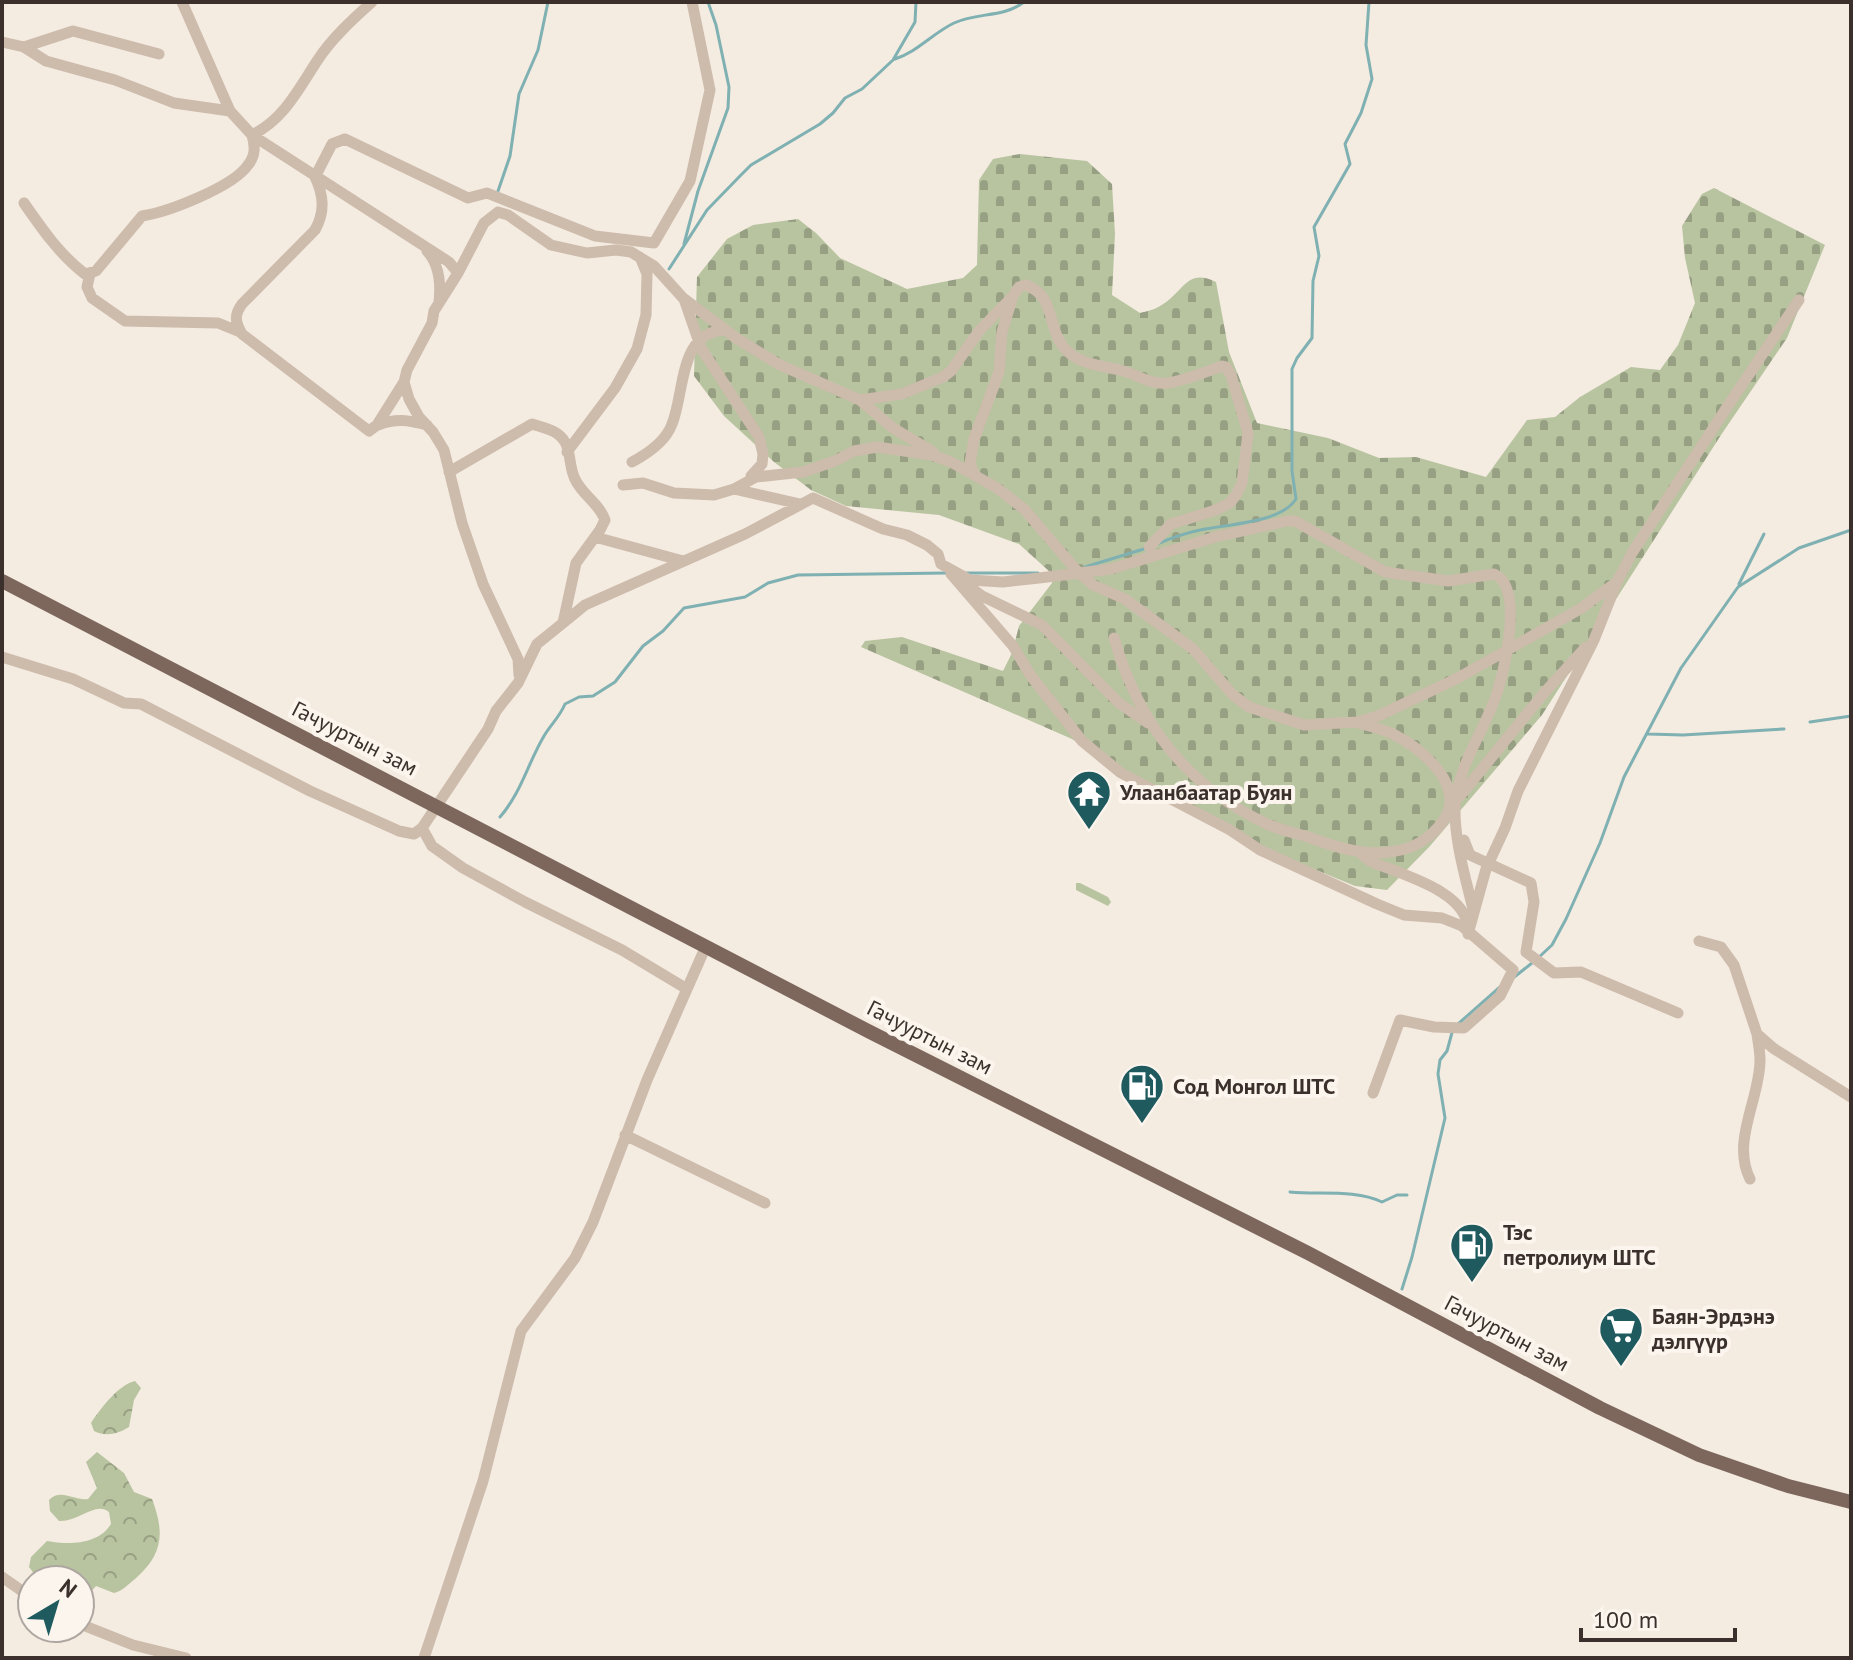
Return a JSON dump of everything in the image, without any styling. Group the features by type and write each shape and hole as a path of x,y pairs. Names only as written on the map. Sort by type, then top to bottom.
{"main road":[{"name":"Гачууртын зам","path":"2,581 884,1039 1308,1253 1600,1408 1699,1455 1788,1486 1851,1502"}],"street":[{"path":"182,2 230,111 240,125 449,262 458,273"},
{"path":"252,135 265,129 282,113 324,52 372,2"},
{"path":"315,177 332,144 345,139 468,198 487,193 595,236 654,243 690,181 710,90 692,2"},
{"path":"24,47 73,31 159,54"},
{"path":"2,42 24,47 46,61 115,80 174,103 230,111"},
{"path":"24,203 62,254 85,274 90,274 96,271 142,216 183,204 242,172 253,157 252,135"},
{"path":"240,332 235,322 236,312 315,230 322,217 322,192 315,177"},
{"path":"434,311 484,223 498,212 508,215 551,245 587,253 631,252 654,266 684,298 780,365 860,400 908,438 997,488 1024,509 1078,572 1093,585 1125,599 1193,649 1233,695 1249,707 1304,725 1358,722 1378,716 1456,679 1580,609 1617,582"},
{"path":"377,425 404,382 407,370 432,323 439,300 438,271 434,258 422,244"},
{"path":"567,452 615,388 637,349 646,315 647,274 639,257"},
{"path":"90,274 87,287 92,298 125,321 218,323 240,332 369,431 392,420 407,419 427,425"},
{"path":"860,400 902,394 930,385 943,377 951,371 979,331 1019,287 1026,285 1040,292 1047,303 1060,342 1073,356 1087,363 1166,383 1226,367 1248,433 1242,483 1230,503 1171,524 1149,547"},
{"path":"975,476 970,463 974,439 999,372 1002,332 1013,296"},
{"path":"623,485 643,483 674,493 714,495 734,489 762,464 759,437 699,343 684,298"},
{"path":"1468,934 1489,863 1534,754 1594,640 1632,553 1799,300"},
{"path":"632,462 659,442 672,426 684,368 699,343 707,334 727,330"},
{"path":"404,382 409,399 444,450 483,584 518,659 518,683"},
{"path":"449,472 532,424 554,431 566,443 575,480 587,497 602,510 605,520 576,563 563,623"},
{"path":"746,480 768,473 803,472 854,451 877,447 932,455 951,462"},
{"path":"734,489 800,504"},
{"path":"2,657 73,679 124,703 141,704 310,791 399,831 414,834 422,828 488,729 496,711 518,683 537,644 585,605 745,534 813,498 883,529 907,535 938,554 944,567 1013,646 1031,676 1082,741 1121,773 1291,865 1404,915 1442,918 1462,926 1513,970 1500,996 1464,1028 1434,1027 1400,1020 1373,1093"},
{"path":"944,567 970,580 982,582 1111,569 1215,537 1295,521 1367,565 1385,572 1448,581 1494,574 1500,576 1509,590 1507,648 1497,691 1469,754 1455,803 1456,824 1473,909"},
{"path":"595,537 684,561"},
{"path":"944,567 982,596 1042,625 1119,703 1151,725"},
{"path":"1114,638 1123,666 1151,725 1177,758 1213,792 1270,825 1360,853 1394,851 1413,846 1440,826 1449,811 1448,789 1439,772 1422,753 1391,733 1358,722"},
{"path":"1455,803 1544,693 1594,640"},
{"path":"1456,824 1470,855 1531,883 1534,902 1526,952 1554,973 1581,972 1678,1013"},
{"path":"422,828 432,846 463,868 622,950 687,989"},
{"path":"1360,853 1370,861 1442,892 1456,904 1468,923 1468,934"},
{"path":"1699,941 1721,947 1734,965 1757,1034 1760,1061 1744,1151 1745,1169 1750,1179"},
{"path":"424,1658 483,1481 521,1331 575,1258 593,1222 625,1135 706,946"},
{"path":"1757,1034 1773,1048 1851,1097"},
{"path":"625,1135 765,1203"},
{"path":"96,1630 133,1645 186,1658"}],"green space":[{"path":"1020,154 1087,161 1112,184 1115,234 1112,295 1140,313 1168,301 1191,280 1206,278 1216,282 1229,352 1257,423 1328,438 1379,458 1416,457 1486,477 1527,420 1555,417 1580,397 1631,367 1660,370 1678,345 1695,303 1682,226 1702,194 1714,188 1825,245 1787,338 1721,435 1542,715 1430,846 1387,890 1355,886 1243,840 1180,807 1072,739 861,647 865,641 902,637 1003,671 1012,653 1019,626 1052,583 1050,572 1019,544 939,515 846,506 811,490 774,462 724,416 694,376 697,277 727,239 753,225 798,219 840,258 907,289 963,278 977,265 979,180 993,159"},
{"path":"1076,883 1108,897 1111,902 1108,906 1076,890"},
{"path":"135,1381 141,1388 134,1400 129,1427 112,1434 94,1431 91,1423 105,1404 122,1387"},
{"path":"97,1452 124,1473 134,1492 152,1499 159,1522 159,1543 151,1561 125,1588 114,1593 96,1586 96,1564 30,1564 31,1557 47,1541 73,1543 91,1540 111,1524 109,1512 104,1509 59,1521 50,1511 49,1500 58,1495 88,1499 97,1488 86,1462"}],"waterway":[{"path":"497,194 510,156 519,94 538,50 548,2"},
{"path":"684,244 698,191 728,108 729,87 708,2"},
{"path":"669,269 707,210 751,165 820,124 845,98 862,89 893,60 915,22 916,2"},
{"path":"895,59 954,23 999,13 1024,2"},
{"path":"1157,544 1195,531 1266,518 1289,507 1296,499 1292,471 1292,369 1312,338 1313,281 1319,256 1314,227 1350,164 1345,144 1361,113 1372,79 1366,45 1369,2"},
{"path":"1538,958 1552,945 1566,919 1600,843 1624,777 1681,668 1738,587 1799,548 1851,530"},
{"path":"1739,584 1764,534"},
{"path":"1085,567 1147,548"},
{"path":"500,817 565,704 579,697 593,696 615,682 643,646 663,631 684,608 745,597 768,583 798,575 946,573"},
{"path":"966,573 1038,573"},
{"path":"1810,722 1851,716"},
{"path":"1648,734 1784,729"},
{"path":"1513,978 1532,963"},
{"path":"1458,1024 1500,987"},
{"path":"1402,1289 1445,1118 1438,1074 1440,1060 1447,1051 1453,1029"},
{"path":"1290,1192 1349,1194 1382,1202 1397,1195 1407,1195"}],"place":[{"name":"Улаанбаатар Буян","path":"1089,831"},
{"name":"Сод Монгол ШТС","path":"1142,1125"},
{"name":"Тэс петролиум ШТС","path":"1472,1284"},
{"name":"Баян-Эрдэнэ дэлгүүр","path":"1621,1368"}]}
